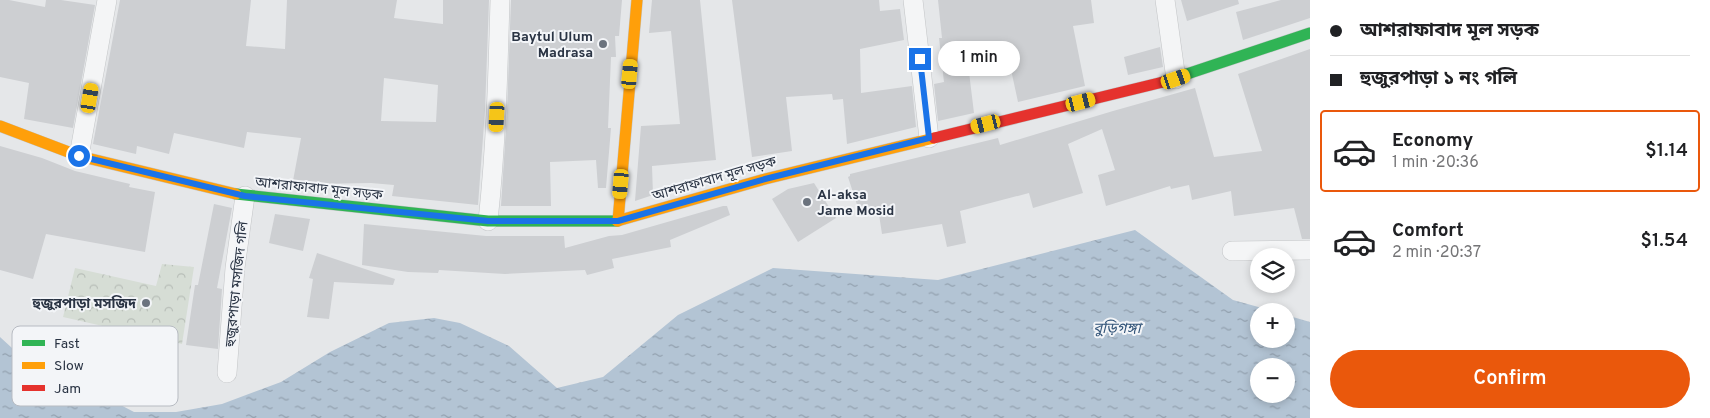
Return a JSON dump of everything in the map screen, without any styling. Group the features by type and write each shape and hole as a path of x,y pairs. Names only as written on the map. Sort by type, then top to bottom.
{"street":[{"path":"79,156 107,0"},
{"path":"488,221 497,117 500,0"},
{"path":"618,221 637,0"},
{"path":"913,0 929,138"},
{"path":"1165,0 1176,79"},
{"name":"আশরাফাবাদ মূল সড়ক","path":"0,126 79,156 245,196 488,221 618,221 765,179 1176,79 1310,33"},
{"name":"হুজুরপাড়া মসজিদ গলি","path":"227,373 235,268 245,196"},
{"path":"1232,252 1310,250"}],"green space":[{"path":"162,264 194,267 182,344 178,343 178,326 103,326 63,317 75,268 156,286"}],"water":[{"name":"বুড়িগঙ্গা","path":"1135,230 1233,300 1250,305 1250,348 1295,348 1295,318 1310,322 1310,418 0,418 0,337 12,348 12,406 123,406 134,412 176,412 222,404 281,382 330,352 389,323 434,318 460,323 509,346 557,388 603,377 678,315 773,268 938,280"}],"building":[{"path":"0,0 45,7 46,0 61,0 95,5 73,128 24,119 29,83 0,77"},
{"path":"120,0 251,0 246,46 285,49 287,0 397,0 394,18 443,24 443,0 489,0 485,110 478,205 392,196 394,185 371,183 313,184 313,188 292,186 301,138 247,132 244,148 174,133 169,154 137,146 136,154 93,144","holes":["384,78 438,85 436,122 381,121"]},
{"path":"511,0 622,0 619,36 615,36 616,57 611,57 608,128 611,128 606,188 598,188 596,160 550,162 551,206 501,206"},
{"path":"652,0 700,0 716,160 652,166 653,195 635,201 641,126 680,124 671,31 649,33"},
{"path":"732,0 879,0 880,11 900,9 904,40 860,49 861,93 912,86 916,127 847,144 843,99 833,100 832,94 786,97 792,151 752,157"},
{"path":"938,0 1091,0 1094,23 1073,26 1085,86 1018,102 1010,65 969,72 974,113 938,121 934,84 944,82 939,38 942,38"},
{"path":"1181,0 1238,0 1239,4 1187,21"},
{"path":"1281,0 1310,0 1310,18 1243,40 1236,12"},
{"path":"1160,47 1163,67 1128,75 1124,57"},
{"path":"1310,49 1310,239 1302,239 1294,208 1234,216 1231,191 1192,200 1189,185 1171,189 1170,186 1106,206 1098,175 1115,170 1102,129 1068,144 1083,193 1033,208 1029,193 960,211 966,243 947,247 942,224 882,234 878,208 860,214 848,177 850,174 998,138 1000,145 1195,88 1214,157 1262,151 1238,74"},
{"path":"0,146 42,158 75,171 130,184 129,187 155,192 145,252 46,234 33,279 0,270"},
{"path":"814,183 836,218 798,242 772,199 788,189"},
{"path":"214,204 232,208 217,288 222,289 218,349 186,345 195,285 198,285"},
{"path":"727,206 730,215 670,240 671,247 612,259 614,268 587,275 585,270 505,274 439,270 438,273 408,272 362,265 364,224 486,236 564,236 565,248 609,236 622,235"},
{"path":"275,214 310,219 303,251 269,243"},
{"path":"317,253 395,279 393,285 334,282 329,319 307,317 313,279 309,278"}],"traffic: fast":[{"path":"1163,82 1310,33"},
{"path":"236,194 488,221 617,221"}],"traffic: slow":[{"path":"618,221 637,0"},
{"path":"0,126 79,156 236,194"},
{"path":"617,221 765,179 934,138"}],"traffic: jam":[{"path":"934,138 1163,82"}],"place":[{"name":"Baytul Ulum Madrasa","path":"603,44"},
{"name":"Al-aksa Jame Mosid","path":"807,202"},
{"name":"হুজুরপাড়া মসজিদ","path":"146,303"}],"route":[{"path":"79,156 245,196 488,221 618,221 765,179 929,138 920,59"}]}
